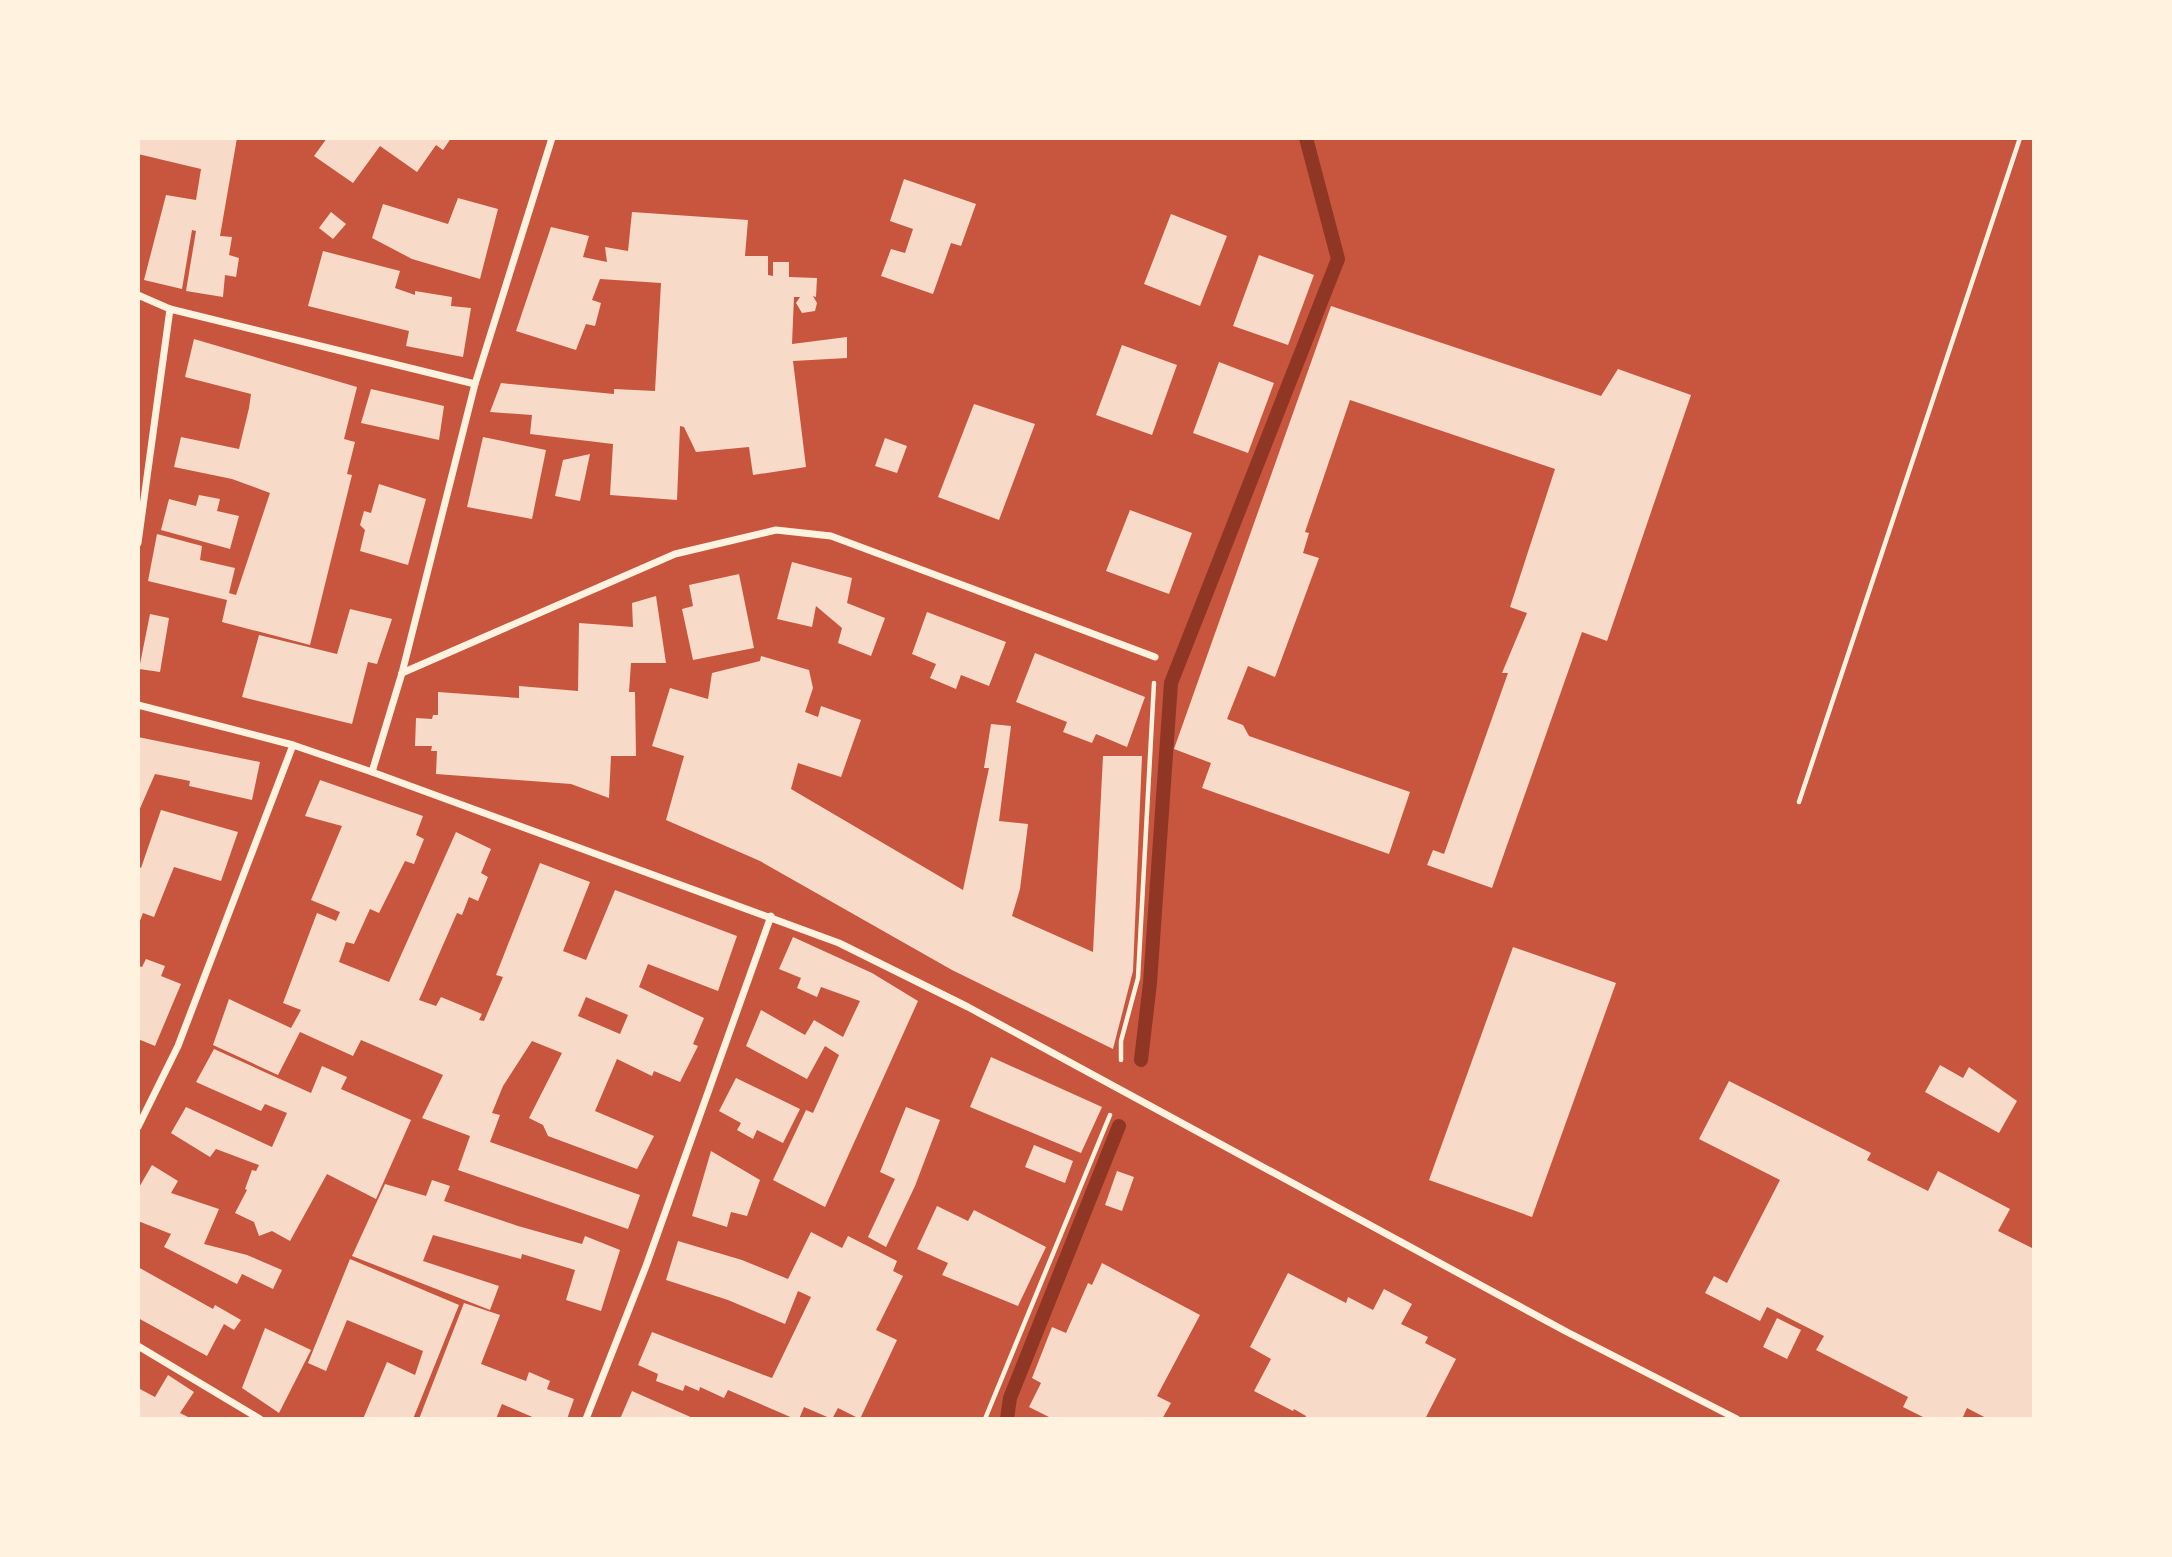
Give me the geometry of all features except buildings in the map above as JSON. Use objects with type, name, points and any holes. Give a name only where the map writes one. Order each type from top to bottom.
[{"type":"street","points":[[372,772],[402,673],[475,384],[552,138]]},
{"type":"street","points":[[138,295],[170,309],[475,384]]},
{"type":"street","points":[[138,543],[170,309]]},
{"type":"street","points":[[402,673],[675,554],[776,530],[831,536],[1155,657]]},
{"type":"street","points":[[138,705],[293,745],[771,916],[839,943],[1121,1088],[1555,1325],[1737,1419]]},
{"type":"street","points":[[138,1127],[177,1046],[293,745]]},
{"type":"street","points":[[586,1419],[646,1266],[771,916]]},
{"type":"street","points":[[138,1346],[260,1419]]},
{"type":"path","points":[[1799,802],[2020,138]]},
{"type":"path","points":[[985,1419],[1121,1088],[1121,1041],[1139,966],[1153,751],[1155,657]]},
{"type":"waterway","points":[[1141,1060],[1150,983],[1171,683],[1338,259],[1306,138]]},
{"type":"waterway","points":[[1007,1419],[1010,1398],[1119,1126]]}]
